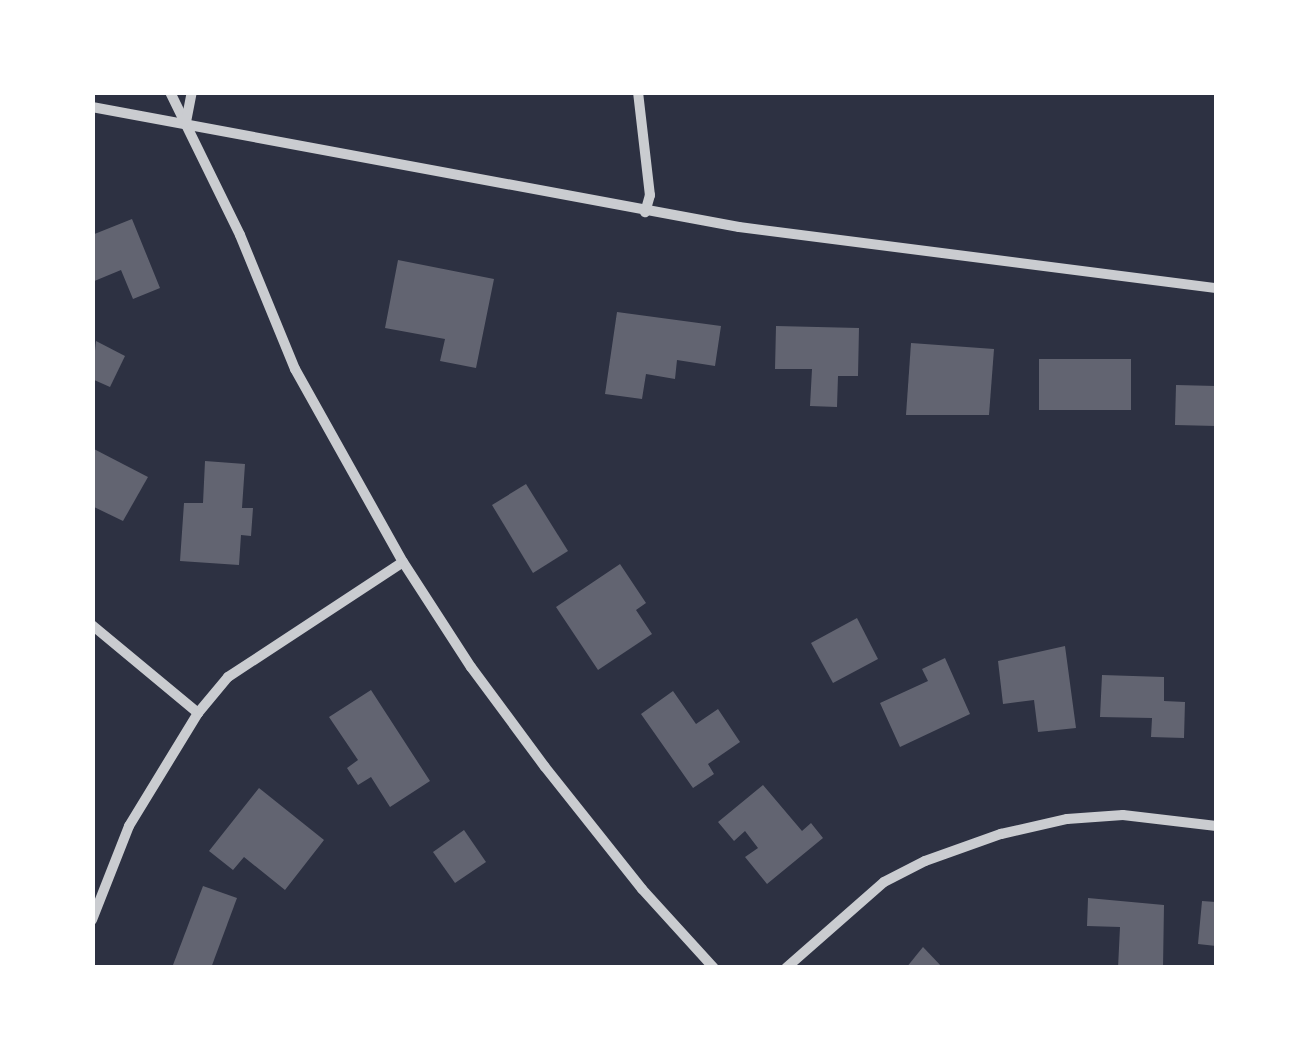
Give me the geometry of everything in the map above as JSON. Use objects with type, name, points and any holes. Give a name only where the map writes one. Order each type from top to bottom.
[{"type":"street","points":[[170,92],[240,235],[296,369],[403,562],[471,667],[545,767],[642,890],[714,968]]},
{"type":"street","points":[[186,123],[192,92]]},
{"type":"street","points":[[638,92],[650,195],[645,212]]},
{"type":"street","points":[[92,107],[645,212],[1216,288]]},
{"type":"street","points":[[92,920],[129,826],[198,713],[228,677],[403,562]]},
{"type":"street","points":[[92,625],[198,713]]},
{"type":"street","points":[[786,968],[884,882],[925,861],[1003,833],[1067,819],[1122,815],[1216,826]]},
{"type":"building","points":[[132,219],[160,288],[133,299],[121,270],[92,282],[92,235]]},
{"type":"building","points":[[398,260],[494,279],[476,368],[440,361],[445,339],[385,328]]},
{"type":"building","points":[[617,312],[721,326],[715,366],[677,360],[675,379],[646,374],[642,399],[605,394]]},
{"type":"building","points":[[776,326],[859,328],[858,376],[838,376],[837,407],[810,406],[812,369],[775,369]]},
{"type":"building","points":[[96,341],[125,356],[110,387],[92,379]]},
{"type":"building","points":[[911,343],[994,349],[989,415],[906,415]]},
{"type":"building","points":[[1039,359],[1131,359],[1131,410],[1039,410]]},
{"type":"building","points":[[1176,385],[1216,386],[1216,426],[1175,425]]},
{"type":"building","points":[[92,448],[148,477],[123,521],[92,506]]},
{"type":"building","points":[[205,461],[245,464],[242,508],[253,508],[251,536],[241,535],[239,565],[180,561],[184,503],[203,503]]},
{"type":"building","points":[[526,484],[568,551],[533,573],[492,505]]},
{"type":"building","points":[[620,564],[646,603],[636,610],[652,634],[598,670],[556,607]]},
{"type":"building","points":[[857,618],[878,659],[833,683],[811,643]]},
{"type":"building","points":[[1065,646],[1076,728],[1038,732],[1034,700],[1003,704],[998,661]]},
{"type":"building","points":[[945,658],[970,714],[900,747],[880,703],[928,681],[922,669]]},
{"type":"building","points":[[1102,675],[1164,677],[1164,701],[1185,702],[1184,738],[1151,737],[1152,718],[1100,717]]},
{"type":"building","points":[[371,690],[430,781],[390,807],[371,777],[358,785],[347,768],[358,760],[329,717]]},
{"type":"building","points":[[673,691],[696,724],[718,709],[740,742],[708,764],[714,774],[693,788],[641,714]]},
{"type":"building","points":[[763,785],[802,831],[811,823],[823,838],[767,884],[745,857],[758,848],[745,831],[734,841],[718,822]]},
{"type":"building","points":[[259,788],[324,840],[285,890],[244,857],[233,870],[209,851]]},
{"type":"building","points":[[464,830],[486,862],[455,883],[433,852]]},
{"type":"building","points":[[203,886],[237,898],[211,968],[180,968],[173,965]]},
{"type":"building","points":[[1088,898],[1164,905],[1163,968],[1118,968],[1120,927],[1087,926]]},
{"type":"building","points":[[1202,901],[1216,902],[1216,946],[1198,944]]},
{"type":"building","points":[[923,947],[943,968],[906,968]]}]
